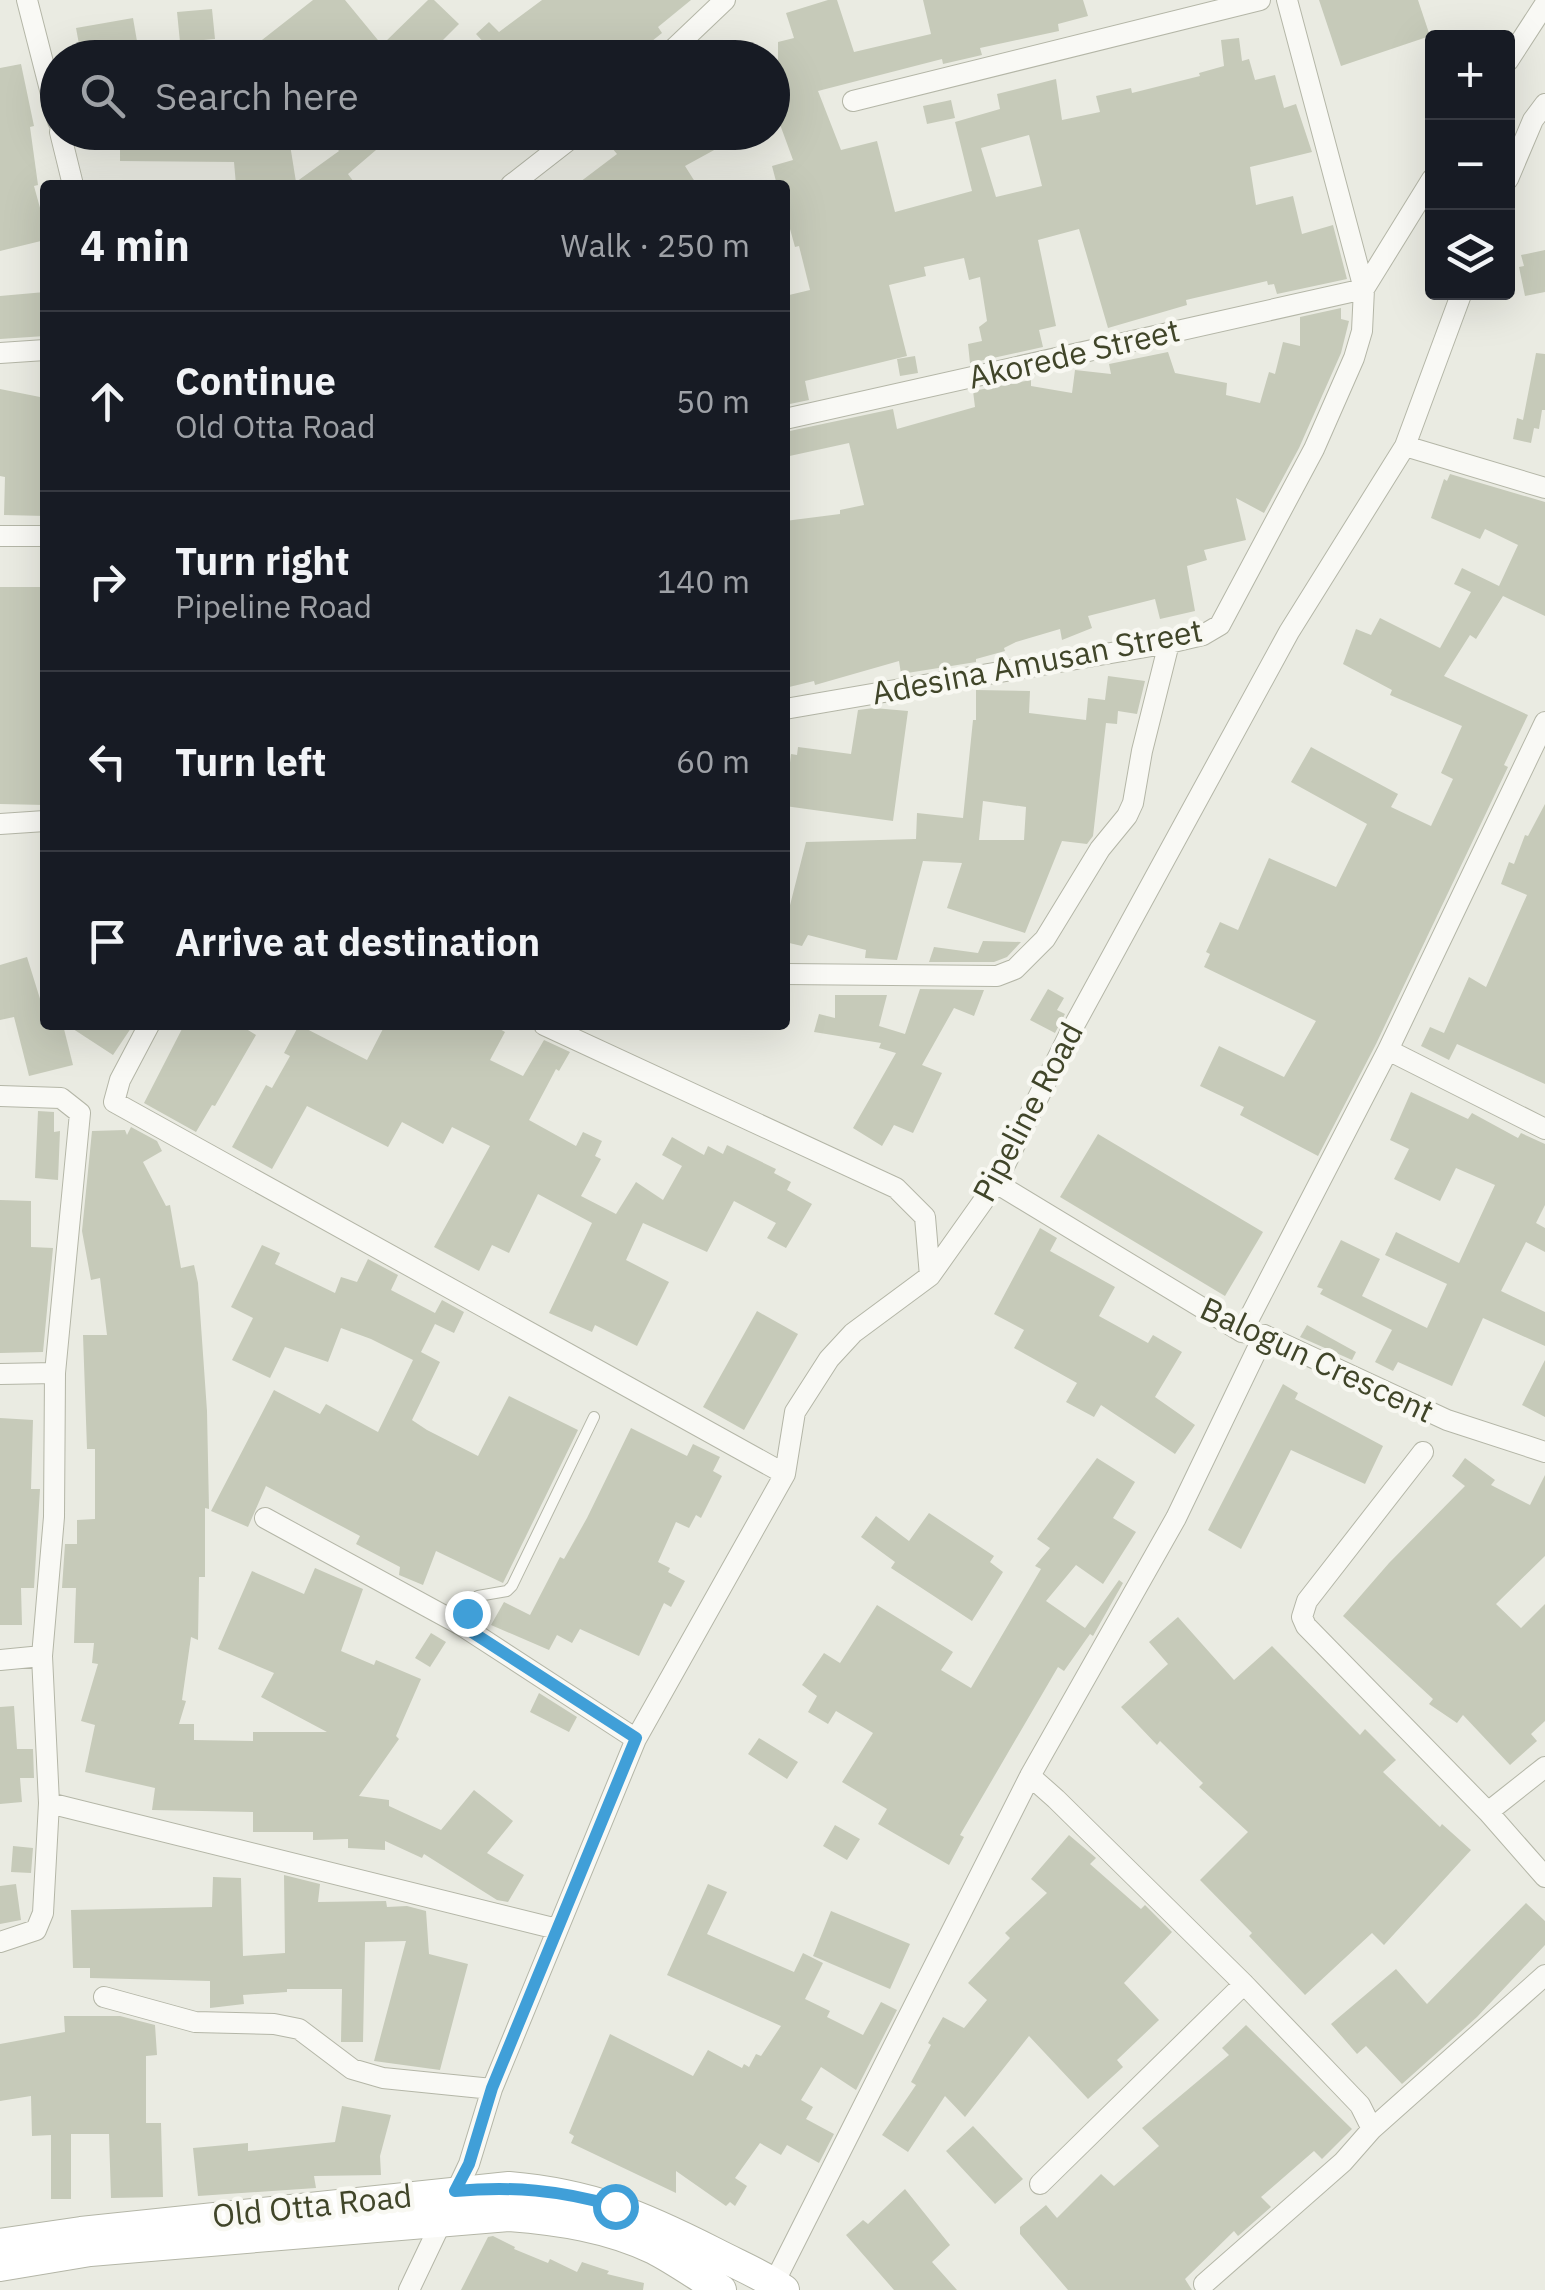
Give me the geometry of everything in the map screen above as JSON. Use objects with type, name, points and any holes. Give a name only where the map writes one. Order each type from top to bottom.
[{"type":"main road","name":"Old Otta Road","points":[[0,2244],[508,2186],[602,2202],[650,2221],[779,2287]]},
{"type":"main road","name":"Old Otta Road","points":[[0,2266],[90,2252],[509,2216],[559,2220],[614,2233],[655,2250],[721,2290]]},
{"type":"street","points":[[27,0],[40,51]]},
{"type":"street","points":[[683,40],[725,0]]},
{"type":"street","points":[[853,101],[1260,0]]},
{"type":"street","points":[[1287,0],[1364,290]]},
{"type":"street","points":[[1515,50],[1545,4]]},
{"type":"street","points":[[1515,162],[1533,120],[1545,104]]},
{"type":"street","points":[[64,150],[72,180]]},
{"type":"street","points":[[518,180],[556,150]]},
{"type":"street","points":[[1364,290],[1425,190]]},
{"type":"street","name":"Akorede Street","points":[[790,418],[1364,290]]},
{"type":"street","name":"Adesina Amusan Street","points":[[790,707],[1168,643],[1202,635],[1220,625],[1314,448],[1354,358],[1362,330],[1364,290]]},
{"type":"street","name":"Pipeline Road","points":[[409,2290],[469,2164],[492,2088],[636,1738],[785,1474],[795,1412],[829,1358],[853,1332],[930,1276],[996,1184],[1070,1033],[1280,649],[1405,446],[1459,300]]},
{"type":"street","points":[[0,352],[40,350]]},
{"type":"street","points":[[1405,446],[1545,488]]},
{"type":"street","points":[[0,536],[40,536]]},
{"type":"street","points":[[790,974],[997,976],[1015,969],[1044,939],[1100,849],[1127,816],[1168,643]]},
{"type":"street","points":[[1242,1332],[1388,1050],[1545,722]]},
{"type":"street","points":[[0,824],[40,821]]},
{"type":"street","points":[[146,1030],[120,1080],[114,1102],[785,1474]]},
{"type":"street","points":[[560,1030],[896,1188],[925,1217],[930,1276]]},
{"type":"street","points":[[1388,1050],[1545,1129]]},
{"type":"street","points":[[0,1096],[60,1098],[80,1113],[55,1374],[54,1517],[42,1656],[49,1804],[44,1914],[36,1930],[0,1942]]},
{"type":"street","name":"Balogun Crescent","points":[[996,1184],[1242,1332],[1264,1335],[1448,1420],[1545,1452]]},
{"type":"street","points":[[779,2287],[1030,1776],[1176,1518],[1264,1335]]},
{"type":"street","points":[[0,1374],[55,1374]]},
{"type":"street","points":[[1424,1452],[1308,1601],[1302,1616],[1306,1626],[1488,1812],[1545,1877]]},
{"type":"street","points":[[266,1518],[461,1625],[636,1738]]},
{"type":"street","points":[[0,1660],[42,1656]]},
{"type":"street","points":[[1488,1812],[1545,1767]]},
{"type":"street","points":[[1030,1776],[1244,1984],[1360,2105],[1372,2129]]},
{"type":"street","points":[[49,1804],[556,1930]]},
{"type":"street","points":[[1204,2284],[1545,1975]]},
{"type":"street","points":[[1040,2184],[1244,1984]]},
{"type":"street","points":[[104,1997],[195,2022],[299,2028],[352,2069],[382,2078],[492,2088]]},
{"type":"lane","points":[[461,1625],[478,1596],[507,1591],[512,1586],[594,1416]]},
{"type":"building","points":[[313,0],[345,0],[378,40],[262,40]]},
{"type":"building","points":[[428,0],[434,0],[459,24],[443,40],[387,40]]},
{"type":"building","points":[[542,0],[691,0],[658,27],[662,33],[653,40],[482,40],[476,34],[489,22],[499,32]]},
{"type":"building","points":[[828,0],[837,0],[854,52],[931,34],[923,0],[1083,0],[1088,16],[1058,24],[1059,31],[980,48],[982,55],[943,64],[942,59],[818,91],[841,150],[877,141],[895,212],[972,191],[955,122],[1000,109],[997,94],[1056,79],[1062,120],[1100,112],[1096,96],[1131,88],[1132,93],[1224,66],[1221,40],[1239,38],[1242,61],[1249,59],[1255,80],[1275,75],[1284,108],[1296,104],[1312,152],[1250,167],[1256,205],[1293,196],[1302,234],[1333,225],[1347,279],[1277,294],[1274,284],[1268,285],[1267,281],[1186,300],[1187,305],[1108,328],[1079,229],[1038,240],[1056,326],[1039,330],[1043,347],[970,363],[968,344],[982,341],[979,327],[987,321],[980,277],[969,280],[964,258],[924,267],[926,276],[889,285],[907,356],[805,381],[809,400],[790,404],[790,295],[810,290],[799,246],[795,247],[790,229],[790,180],[776,180],[772,166],[793,160],[789,150],[790,40],[786,40],[794,38],[786,13]],"holes":[[[1029,135],[1042,186],[996,197],[981,148]]]},
{"type":"building","points":[[1319,0],[1418,0],[1428,30],[1425,38],[1341,66]]},
{"type":"building","points":[[212,9],[215,39],[180,40],[177,12]]},
{"type":"building","points":[[133,18],[137,40],[78,40],[76,28]]},
{"type":"building","points":[[21,64],[34,126],[30,127],[40,241],[0,251],[0,68]]},
{"type":"building","points":[[951,100],[955,118],[927,124],[923,106]]},
{"type":"building","points":[[120,150],[291,150],[296,180],[236,180],[234,162],[120,161]]},
{"type":"building","points":[[338,150],[376,150],[348,174],[352,180],[299,180]]},
{"type":"building","points":[[614,150],[714,150],[685,166],[694,180],[583,180],[617,154]]},
{"type":"building","points":[[1545,250],[1545,292],[1525,296],[1519,267],[1524,266],[1521,255]]},
{"type":"building","points":[[40,292],[40,336],[0,339],[0,296]]},
{"type":"building","points":[[1341,308],[1341,319],[1349,321],[1341,353],[1299,448],[1264,513],[1236,498],[1246,540],[1204,550],[1207,560],[1187,566],[1195,611],[1160,619],[1155,599],[1088,616],[1092,628],[1062,640],[1060,629],[1016,642],[1005,651],[976,662],[901,674],[899,661],[815,685],[814,681],[790,687],[790,520],[840,514],[840,510],[864,505],[849,443],[790,456],[790,431],[893,409],[897,429],[975,407],[973,391],[1031,380],[1031,386],[1072,393],[1075,370],[1111,374],[1109,364],[1168,352],[1175,373],[1227,383],[1226,395],[1260,403],[1269,372],[1275,374],[1283,342],[1300,346],[1300,317]]},
{"type":"building","points":[[1536,353],[1545,354],[1545,410],[1539,429],[1534,428],[1531,443],[1513,439],[1517,418],[1523,420]]},
{"type":"building","points":[[915,356],[918,373],[900,376],[897,359]]},
{"type":"building","points":[[0,389],[40,397],[40,516],[4,515],[5,477],[0,476]]},
{"type":"building","points":[[1450,474],[1545,502],[1545,616],[1503,596],[1476,639],[1470,635],[1444,676],[1528,715],[1504,765],[1508,767],[1318,1156],[1240,1115],[1244,1107],[1200,1086],[1219,1046],[1284,1077],[1316,1021],[1204,967],[1210,954],[1206,952],[1220,922],[1238,930],[1269,858],[1336,887],[1367,824],[1291,782],[1311,747],[1398,794],[1391,807],[1431,826],[1453,779],[1441,773],[1462,726],[1390,695],[1392,690],[1343,664],[1356,629],[1371,635],[1380,618],[1440,648],[1471,592],[1454,584],[1462,568],[1499,586],[1518,545],[1485,529],[1480,539],[1431,518],[1444,479],[1447,481]]},
{"type":"building","points":[[0,587],[40,587],[40,805],[0,804]]},
{"type":"building","points":[[1108,676],[1145,681],[1137,714],[1118,711],[1117,724],[1106,723],[1093,836],[1087,844],[1062,841],[1025,933],[947,908],[962,863],[923,861],[897,960],[865,958],[866,950],[808,935],[802,946],[790,943],[790,905],[806,842],[916,839],[917,813],[963,818],[976,720],[976,690],[1030,691],[1029,713],[1086,720],[1088,698],[1105,700]],"holes":[[[983,801],[1026,807],[1024,840],[979,840]]]},
{"type":"building","points":[[858,710],[908,711],[893,821],[790,807],[791,754],[797,755],[798,747],[851,754]]},
{"type":"building","points":[[1545,804],[1545,1084],[1457,1044],[1449,1060],[1421,1046],[1430,1027],[1444,1033],[1469,977],[1486,987],[1527,895],[1501,884],[1509,862],[1514,864],[1525,835],[1528,836]]},
{"type":"building","points":[[983,941],[1021,942],[1007,957],[994,962],[929,962],[934,947],[978,953]]},
{"type":"building","points":[[27,957],[40,999],[40,1030],[64,1030],[73,1065],[29,1076],[14,1017],[0,1020],[0,965]]},
{"type":"building","points":[[920,989],[984,990],[974,1016],[954,1008],[922,1065],[942,1073],[913,1133],[894,1125],[882,1146],[853,1128],[896,1053],[879,1048],[881,1043],[814,1032],[819,1014],[835,1018],[835,995],[887,995],[879,1026],[905,1034]]},
{"type":"building","points":[[1048,989],[1064,998],[1057,1010],[1065,1014],[1055,1033],[1030,1020]]},
{"type":"building","points":[[75,1030],[130,1030],[113,1055]]},
{"type":"building","points":[[181,1030],[248,1030],[256,1035],[196,1132],[144,1103]]},
{"type":"building","points":[[296,1030],[309,1030],[367,1060],[382,1030],[502,1030],[505,1032],[490,1060],[523,1076],[544,1040],[570,1052],[559,1071],[556,1069],[529,1120],[576,1146],[583,1132],[602,1141],[595,1156],[601,1159],[581,1196],[616,1214],[636,1182],[663,1200],[682,1166],[662,1155],[672,1137],[704,1155],[708,1146],[723,1154],[727,1145],[776,1169],[774,1173],[791,1182],[787,1190],[812,1204],[786,1248],[767,1238],[776,1223],[734,1201],[707,1252],[643,1223],[626,1260],[669,1282],[637,1346],[595,1325],[592,1332],[549,1313],[592,1223],[538,1194],[509,1253],[492,1245],[479,1271],[434,1247],[490,1146],[452,1127],[443,1144],[402,1122],[388,1147],[307,1106],[272,1169],[232,1147],[266,1085],[272,1088],[290,1056],[284,1053]]},
{"type":"building","points":[[1411,1092],[1468,1119],[1472,1113],[1518,1138],[1521,1133],[1545,1144],[1545,1205],[1536,1223],[1545,1228],[1545,1252],[1526,1242],[1501,1291],[1545,1312],[1545,1346],[1483,1318],[1452,1386],[1398,1362],[1393,1371],[1375,1362],[1392,1330],[1320,1294],[1323,1289],[1317,1287],[1341,1240],[1380,1259],[1362,1296],[1427,1328],[1447,1284],[1385,1255],[1396,1232],[1459,1263],[1495,1185],[1456,1168],[1440,1201],[1394,1179],[1409,1149],[1390,1140]]},
{"type":"building","points":[[38,1111],[54,1112],[54,1132],[60,1131],[58,1180],[35,1178]]},
{"type":"building","points":[[131,1127],[157,1141],[162,1151],[143,1162],[166,1206],[170,1205],[181,1268],[194,1265],[198,1283],[209,1509],[205,1508],[205,1577],[199,1577],[198,1640],[191,1637],[182,1700],[186,1701],[179,1724],[194,1724],[194,1740],[253,1741],[253,1732],[327,1732],[261,1697],[274,1673],[218,1649],[252,1571],[304,1594],[315,1568],[363,1589],[341,1651],[374,1665],[376,1660],[421,1679],[396,1736],[399,1739],[359,1796],[389,1800],[389,1806],[441,1830],[474,1790],[513,1821],[487,1853],[524,1875],[508,1902],[497,1900],[424,1854],[422,1858],[385,1841],[385,1850],[348,1848],[348,1839],[313,1840],[313,1832],[253,1832],[253,1812],[152,1810],[155,1788],[85,1772],[95,1725],[81,1721],[98,1664],[92,1663],[94,1643],[74,1643],[76,1588],[62,1588],[65,1544],[77,1544],[77,1520],[95,1519],[95,1449],[87,1449],[83,1335],[107,1335],[100,1278],[91,1280],[82,1231],[92,1131],[125,1130],[127,1135]]},
{"type":"building","points":[[1098,1134],[1263,1232],[1225,1296],[1060,1197]]},
{"type":"building","points":[[0,1200],[31,1201],[31,1247],[53,1248],[43,1352],[0,1353]]},
{"type":"building","points":[[1040,1228],[1057,1238],[1050,1251],[1115,1287],[1099,1316],[1148,1343],[1153,1335],[1182,1352],[1155,1397],[1195,1425],[1175,1454],[1101,1405],[1094,1417],[1066,1402],[1077,1383],[1014,1348],[1024,1330],[994,1314]]},
{"type":"building","points":[[262,1245],[280,1253],[275,1264],[335,1293],[341,1277],[357,1282],[368,1259],[398,1275],[391,1290],[435,1313],[442,1300],[464,1312],[454,1333],[435,1324],[421,1352],[440,1362],[412,1420],[427,1430],[478,1456],[509,1396],[578,1430],[503,1583],[436,1551],[423,1585],[399,1575],[400,1567],[356,1544],[360,1536],[266,1486],[248,1527],[211,1511],[274,1390],[320,1414],[326,1404],[378,1432],[413,1360],[341,1328],[328,1362],[285,1347],[270,1378],[232,1360],[253,1318],[231,1307]]},
{"type":"building","points":[[757,1311],[798,1334],[744,1430],[703,1407]]},
{"type":"building","points":[[1307,1325],[1356,1352],[1352,1360],[1300,1337]]},
{"type":"building","points":[[1545,1360],[1545,1417],[1522,1405]]},
{"type":"building","points":[[1283,1384],[1298,1393],[1295,1399],[1383,1446],[1365,1484],[1291,1450],[1241,1549],[1208,1530]]},
{"type":"building","points":[[0,1418],[33,1420],[31,1489],[40,1489],[34,1588],[21,1588],[22,1625],[0,1625]]},
{"type":"building","points":[[631,1428],[687,1456],[693,1444],[720,1457],[713,1471],[722,1476],[701,1518],[696,1515],[689,1528],[676,1522],[658,1562],[685,1581],[671,1607],[664,1603],[639,1656],[580,1629],[572,1643],[557,1635],[549,1650],[491,1625],[504,1602],[530,1615],[560,1557],[564,1559],[587,1518]]},
{"type":"building","points":[[1097,1458],[1135,1482],[1113,1518],[1136,1532],[1103,1584],[1076,1565],[1046,1601],[1085,1628],[1119,1580],[1123,1583],[1093,1636],[1090,1634],[1064,1671],[1058,1667],[960,1835],[964,1837],[949,1865],[878,1824],[887,1809],[842,1782],[873,1733],[836,1711],[828,1724],[808,1712],[817,1696],[802,1685],[824,1653],[840,1663],[877,1605],[953,1652],[941,1670],[971,1688],[1041,1569],[1035,1566],[1050,1548],[1037,1539]]},
{"type":"building","points":[[1465,1458],[1495,1480],[1491,1485],[1530,1505],[1545,1475],[1545,1556],[1496,1604],[1521,1628],[1545,1604],[1545,1721],[1531,1734],[1537,1741],[1510,1765],[1463,1715],[1457,1723],[1429,1704],[1433,1699],[1343,1616],[1465,1486],[1452,1476]]},
{"type":"building","points":[[929,1513],[994,1556],[990,1562],[1003,1572],[972,1621],[891,1568],[895,1562],[861,1537],[876,1516],[909,1541]]},
{"type":"building","points":[[1178,1617],[1234,1680],[1272,1646],[1360,1735],[1365,1729],[1396,1760],[1383,1772],[1440,1827],[1442,1824],[1471,1850],[1384,1945],[1372,1933],[1305,1995],[1200,1880],[1248,1832],[1199,1787],[1203,1783],[1160,1741],[1157,1745],[1121,1707],[1168,1664],[1149,1642]]},
{"type":"building","points":[[431,1633],[446,1642],[430,1667],[415,1658]]},
{"type":"building","points":[[539,1693],[577,1717],[569,1732],[530,1712]]},
{"type":"building","points":[[14,1706],[17,1749],[33,1749],[34,1778],[20,1778],[22,1802],[0,1804],[0,1707]]},
{"type":"building","points":[[759,1738],[798,1762],[787,1779],[748,1754]]},
{"type":"building","points":[[835,1825],[860,1839],[847,1860],[823,1846]]},
{"type":"building","points":[[1069,1835],[1096,1858],[1090,1864],[1141,1909],[1145,1905],[1172,1932],[1124,1983],[1159,2020],[1117,2060],[1123,2067],[1088,2099],[1029,2036],[965,2117],[945,2096],[908,2152],[882,2135],[916,2085],[911,2082],[931,2045],[928,2043],[943,2017],[964,2028],[987,2000],[968,1983],[1010,1938],[1005,1933],[1047,1893],[1031,1879]]},
{"type":"building","points":[[13,1846],[33,1848],[31,1873],[11,1872]]},
{"type":"building","points":[[284,1875],[320,1884],[318,1902],[386,1901],[387,1907],[407,1906],[426,1911],[429,1954],[468,1964],[440,2070],[374,2061],[406,1941],[365,1942],[363,2042],[341,2042],[342,1989],[287,1989],[243,1995],[244,2004],[210,2008],[210,1981],[90,1978],[90,1968],[73,1968],[71,1910],[212,1907],[213,1877],[241,1878],[243,1956],[285,1953]]},
{"type":"building","points":[[16,1884],[21,1920],[0,1924],[0,1886]]},
{"type":"building","points":[[708,1884],[727,1892],[707,1934],[794,1972],[803,1953],[823,1963],[805,1999],[830,2011],[827,2017],[863,2035],[881,2002],[897,2010],[856,2090],[821,2067],[801,2100],[813,2107],[806,2119],[834,2134],[819,2163],[787,2145],[781,2155],[760,2143],[735,2178],[747,2186],[735,2206],[730,2202],[726,2206],[676,2171],[676,2193],[571,2143],[574,2136],[569,2133],[610,2034],[693,2076],[708,2050],[742,2068],[744,2064],[749,2067],[781,2026],[667,1975]]},
{"type":"building","points":[[1526,1903],[1545,1921],[1545,1945],[1477,2017],[1402,2084],[1366,2046],[1357,2054],[1331,2024],[1396,1969],[1427,2004]]},
{"type":"building","points":[[831,1911],[910,1944],[890,1989],[813,1956]]},
{"type":"building","points":[[64,2016],[120,2016],[155,2025],[157,2055],[146,2056],[146,2123],[161,2123],[163,2197],[111,2198],[109,2134],[71,2134],[71,2199],[51,2199],[51,2135],[32,2136],[31,2096],[0,2101],[0,2044],[65,2032]]},
{"type":"building","points":[[1246,2025],[1352,2129],[1322,2159],[1314,2151],[1261,2197],[1271,2207],[1238,2236],[1234,2231],[1185,2279],[1192,2290],[1068,2290],[1020,2234],[1020,2227],[1046,2205],[1057,2218],[1101,2174],[1114,2186],[1159,2146],[1142,2128],[1229,2055],[1222,2048]]},
{"type":"building","points":[[342,2106],[391,2115],[380,2156],[381,2175],[314,2176],[316,2188],[198,2196],[193,2148],[248,2143],[248,2151],[335,2142]]},
{"type":"building","points":[[973,2126],[1023,2179],[995,2204],[946,2151]]},
{"type":"building","points":[[905,2189],[950,2245],[932,2262],[957,2290],[894,2290],[846,2235],[863,2220],[868,2224]]},
{"type":"building","points":[[488,2237],[548,2263],[550,2259],[577,2272],[582,2262],[609,2271],[607,2274],[644,2283],[643,2290],[461,2290]]},
{"type":"route","points":[[467,1613],[461,1625],[636,1738],[492,2088],[469,2164],[455,2191],[508,2186],[549,2190],[615,2206]]}]
